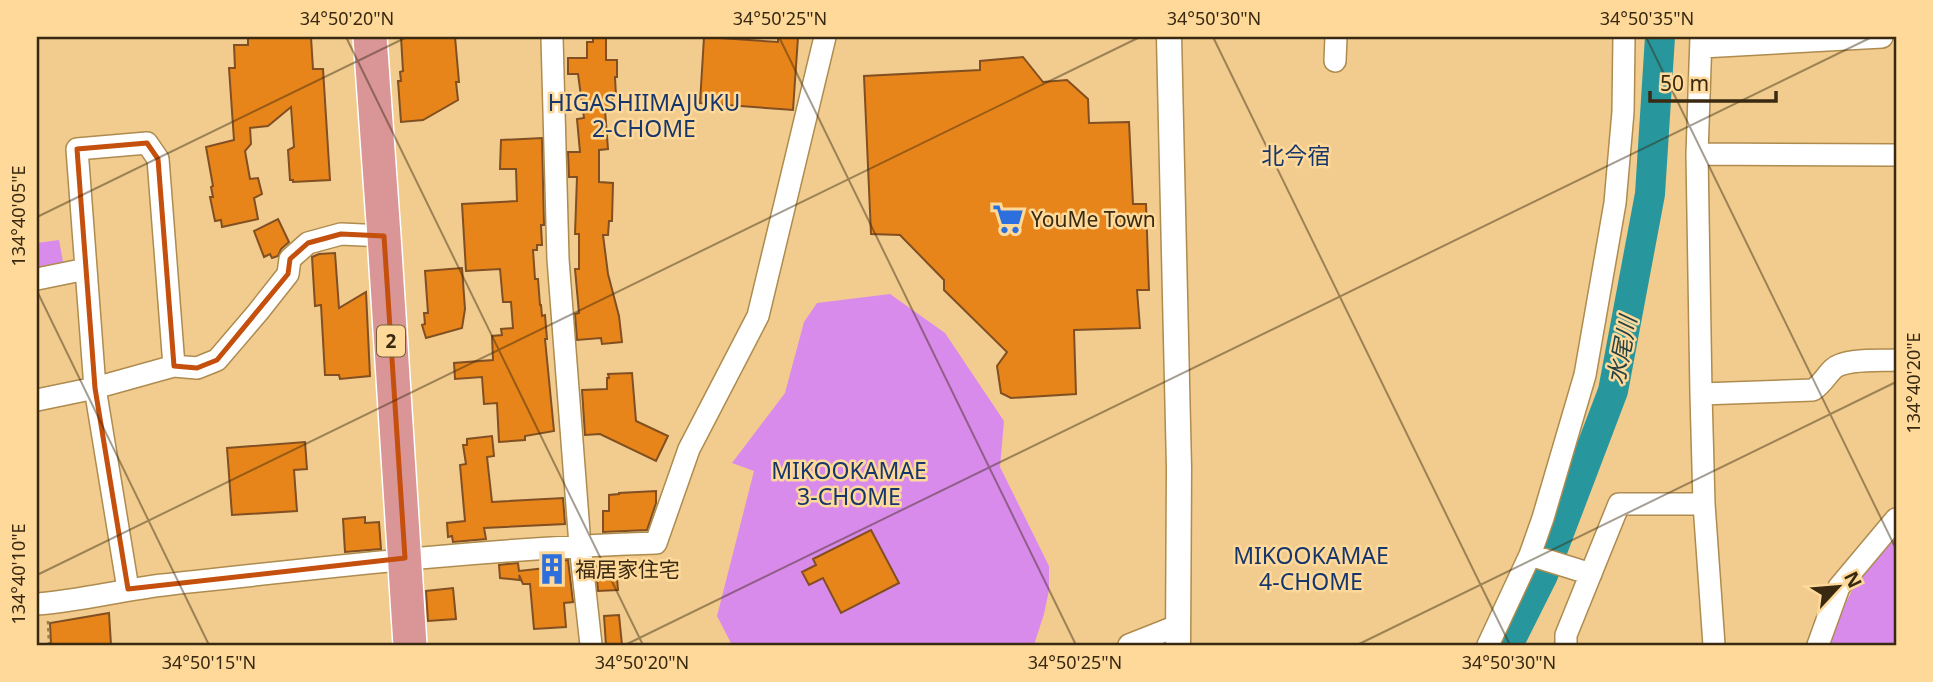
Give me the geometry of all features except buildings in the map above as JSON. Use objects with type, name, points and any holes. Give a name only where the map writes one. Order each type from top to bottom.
[{"type":"highway","name":"2","points":[[370,37],[410,645]]},
{"type":"street","points":[[552,37],[558,259],[580,545],[591,645]]},
{"type":"street","points":[[42,604],[61,603],[128,589],[405,558],[580,545],[656,543],[689,449],[758,316],[825,37]]},
{"type":"street","points":[[1129,645],[1177,636],[1179,468],[1169,37]]},
{"type":"street","points":[[1335,61],[1336,37]]},
{"type":"street","points":[[1488,645],[1530,555],[1585,375],[1615,203],[1623,112],[1624,37]]},
{"type":"street","points":[[1714,645],[1704,504],[1701,394],[1697,154],[1701,42],[1882,37]]},
{"type":"street","points":[[128,589],[95,388],[77,149],[147,143],[158,159],[174,366]]},
{"type":"street","points":[[1697,154],[1896,155]]},
{"type":"street","points":[[37,400],[95,388],[174,366],[197,368],[217,360],[288,274],[289,259],[308,243],[341,234],[384,236]]},
{"type":"street","points":[[37,279],[86,269]]},
{"type":"street","points":[[1701,394],[1812,390],[1845,362],[1896,360]]},
{"type":"street","points":[[1566,645],[1566,635],[1619,504],[1704,504]]},
{"type":"street","points":[[1818,645],[1839,587],[1896,519]]},
{"type":"street","points":[[1530,555],[1591,574]]},
{"type":"path","points":[[42,604],[49,645]]},
{"type":"highlighted area","points":[[147,143],[158,159],[174,366],[197,368],[217,360],[288,274],[290,259],[308,243],[341,234],[384,236],[405,558],[128,589],[95,388],[77,149]]},
{"type":"shaded area","points":[[59,240],[64,267],[37,272],[37,243]]},
{"type":"shaded area","points":[[890,294],[945,333],[1004,421],[1000,467],[1049,566],[1049,590],[1034,645],[732,645],[717,616],[754,471],[732,463],[785,393],[804,322],[817,303]]},
{"type":"shaded area","points":[[1896,532],[1896,645],[1824,645],[1856,583]]},
{"type":"waterway","name":"水尾川","points":[[1508,645],[1543,575],[1613,391],[1650,194],[1660,37]]},
{"type":"place","name":"YouMe Town","points":[[1008,219]]},
{"type":"place","name":"福居家住宅","points":[[552,569]]},
{"type":"district","name":"HIGASHIIMAJUKU 2-CHOME","points":[[644,115]]},
{"type":"district","name":"北今宿","points":[[1296,155]]},
{"type":"district","name":"MIKOOKAMAE 3-CHOME","points":[[849,483]]},
{"type":"district","name":"MIKOOKAMAE 4-CHOME","points":[[1311,568]]}]
